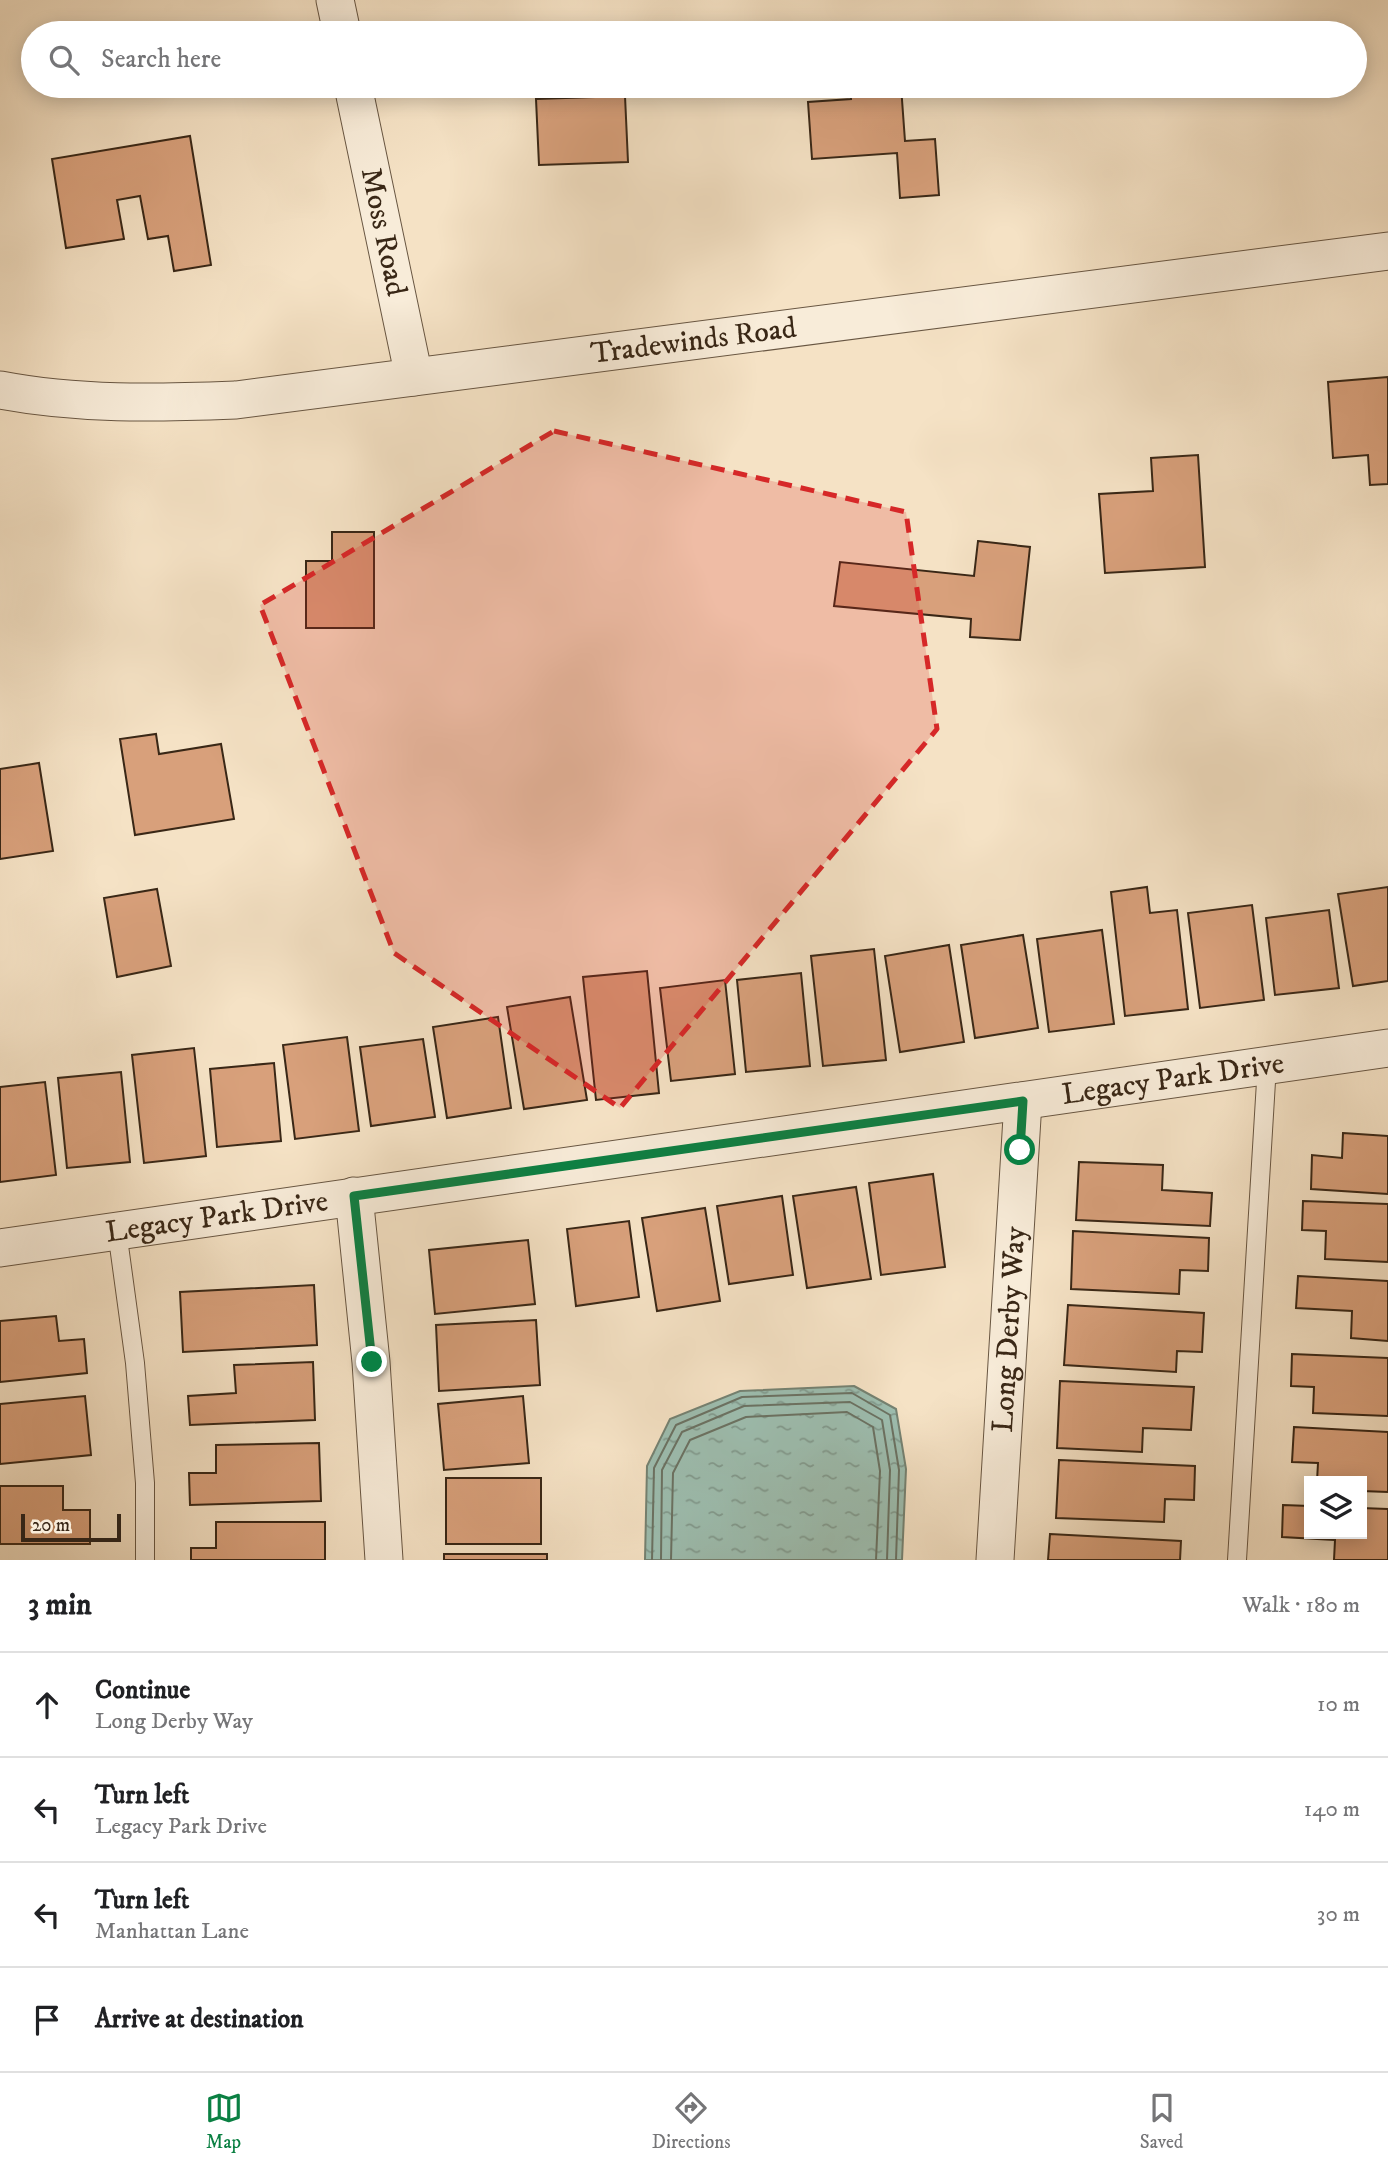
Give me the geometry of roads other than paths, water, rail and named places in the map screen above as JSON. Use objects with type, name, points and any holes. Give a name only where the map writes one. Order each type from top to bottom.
[{"type":"street","points":[[335,0],[339,21]]},
{"type":"street","name":"Moss Road","points":[[356,98],[414,377]]},
{"type":"street","name":"Tradewinds Road","points":[[0,390],[74,401],[160,403],[236,400],[1388,251]]},
{"type":"street","name":"Legacy Park Drive","points":[[0,1248],[1388,1048]]},
{"type":"street","name":"Long Derby Way","points":[[995,1560],[1023,1101]]},
{"type":"street","points":[[354,1196],[372,1362],[384,1560]]},
{"type":"lane","points":[[1237,1560],[1266,1065]]},
{"type":"lane","points":[[117,1231],[135,1363],[144,1470],[145,1560]]},
{"type":"water","points":[[854,1386],[896,1409],[906,1469],[902,1560],[645,1560],[647,1466],[670,1419],[740,1391]]}]
